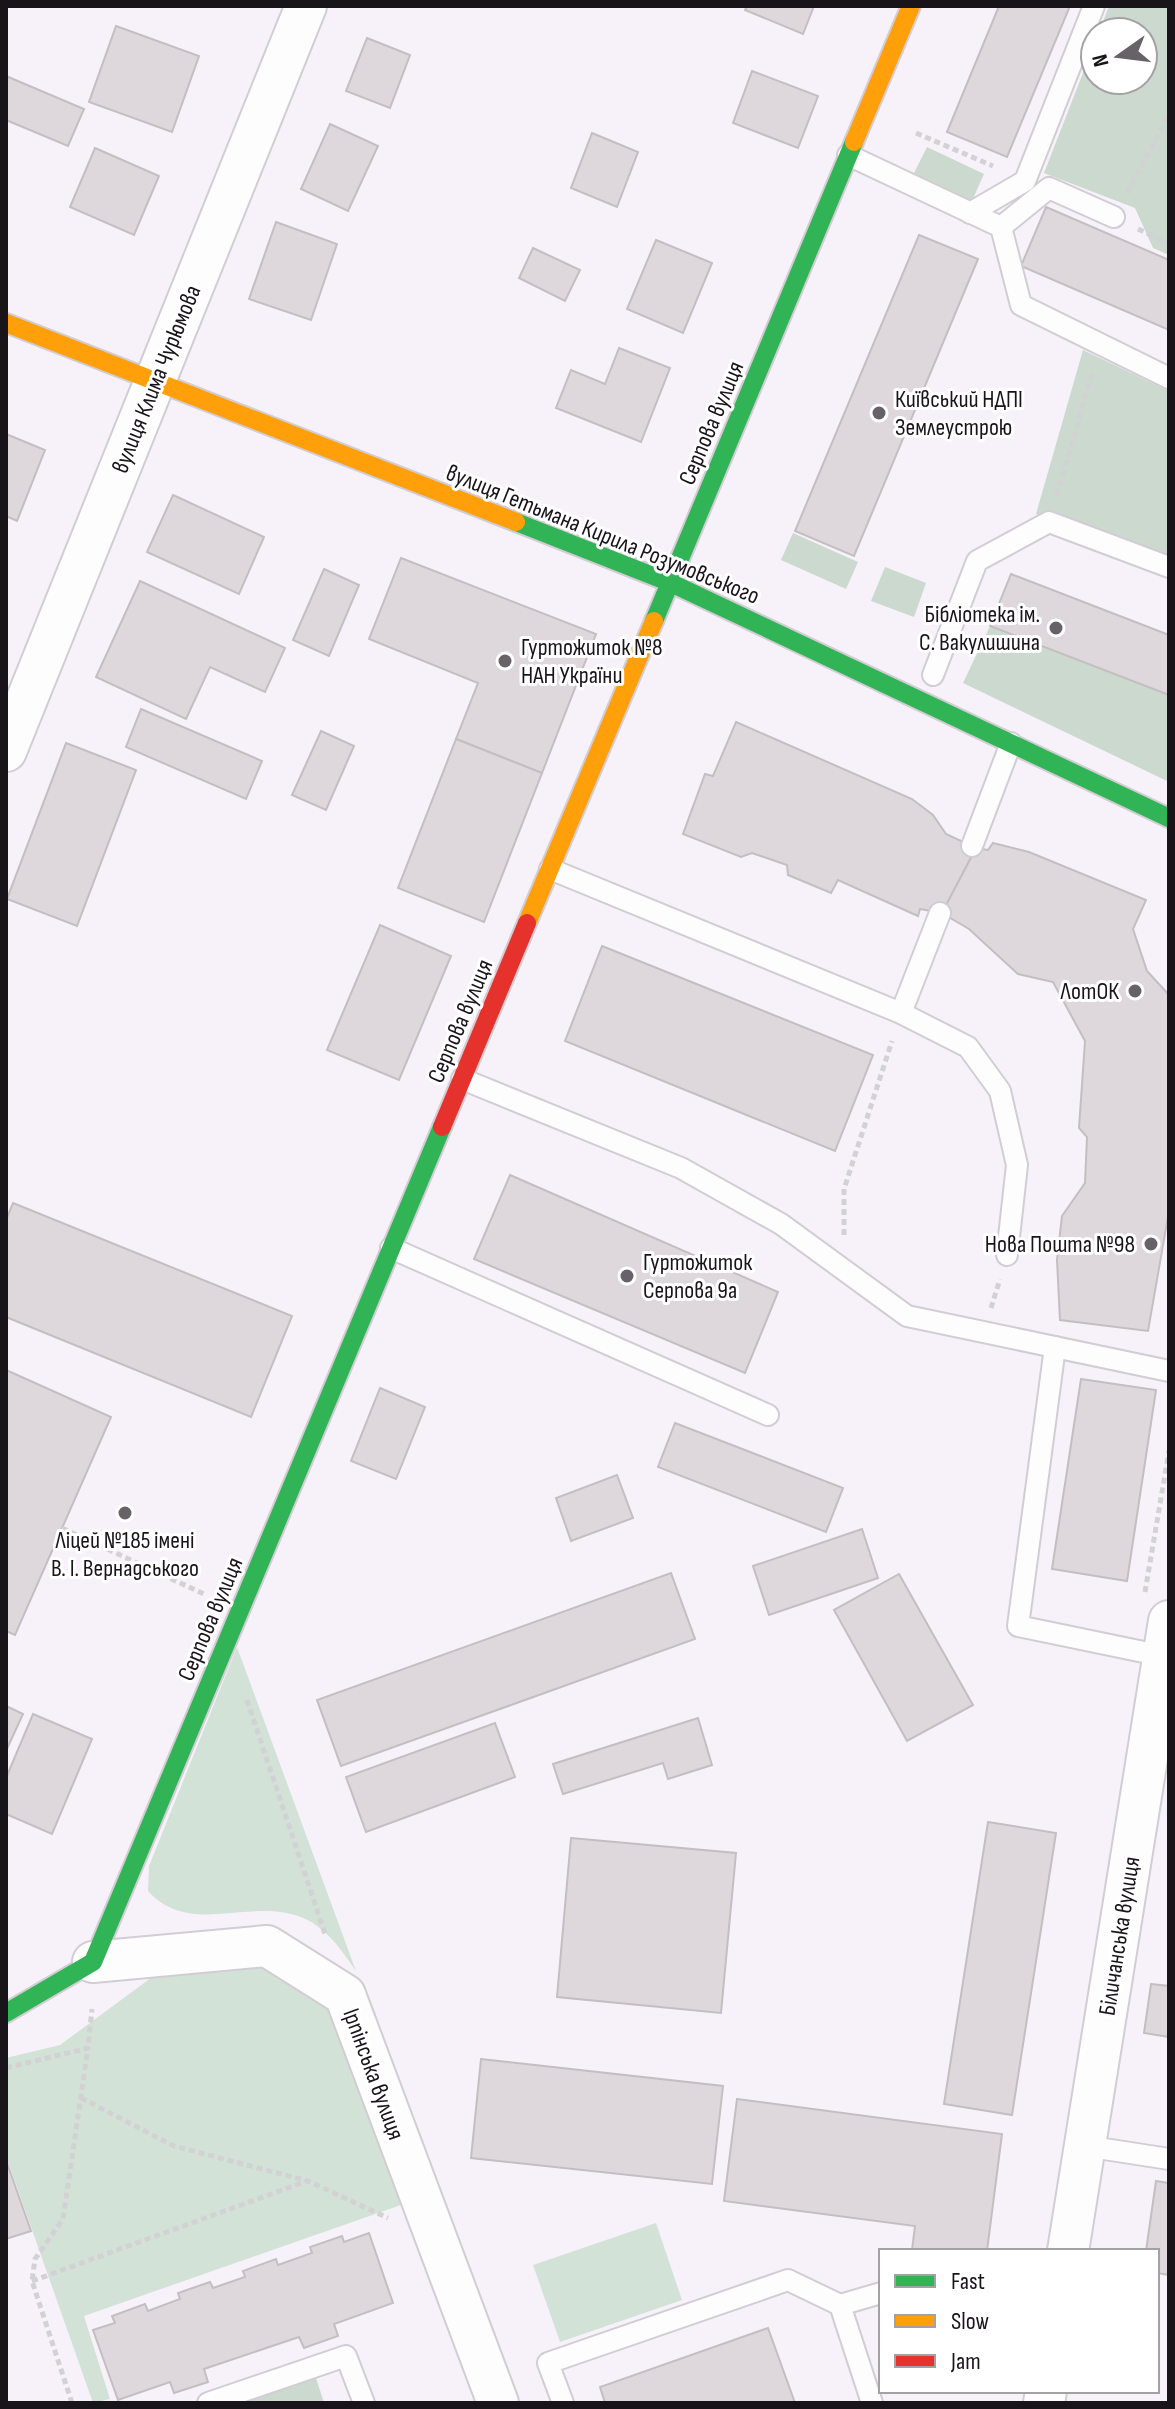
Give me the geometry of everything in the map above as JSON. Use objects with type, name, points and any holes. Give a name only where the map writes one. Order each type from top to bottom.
[{"type":"street","name":"вулиця Клима Чурюмова","points":[[6,751],[306,6]]},
{"type":"street","name":"Серпова вулиця","points":[[93,1962],[911,6]]},
{"type":"street","name":"вулиця Гетьмана Кирила Розумовського","points":[[6,323],[671,583],[1169,818]]},
{"type":"street","name":"Біличанська вулиця","points":[[1068,2249],[1163,1701],[1156,1643]]},
{"type":"street","name":"Ірпінська вулиця","points":[[93,1962],[267,1946],[345,1995],[498,2403]]},
{"type":"street","points":[[6,2013],[93,1962]]},
{"type":"lane","points":[[970,213],[1025,181],[1094,6]]},
{"type":"lane","points":[[848,155],[1001,227]]},
{"type":"lane","points":[[1001,227],[1049,188],[1114,217]]},
{"type":"lane","points":[[1001,227],[1021,305],[1169,378]]},
{"type":"lane","points":[[933,675],[977,561],[1049,522],[1169,567]]},
{"type":"lane","points":[[972,846],[1011,743]]},
{"type":"lane","points":[[550,869],[901,1013],[968,1047],[1000,1091],[1017,1165],[1007,1255]]},
{"type":"lane","points":[[901,1013],[940,913]]},
{"type":"lane","points":[[462,1079],[681,1168],[781,1224],[907,1316],[1169,1371]]},
{"type":"lane","points":[[391,1248],[768,1415]]},
{"type":"lane","points":[[1055,1347],[1018,1626],[1156,1643]]},
{"type":"lane","points":[[1085,2146],[1169,2159]]},
{"type":"lane","points":[[563,2403],[548,2363],[788,2280],[840,2305],[879,2294]]},
{"type":"lane","points":[[840,2305],[872,2403]]},
{"type":"lane","points":[[208,2403],[346,2356],[364,2403]]},
{"type":"path","points":[[1114,217],[1169,115]]},
{"type":"path","points":[[916,133],[1025,181]]},
{"type":"path","points":[[1049,522],[1100,344]]},
{"type":"path","points":[[845,1270],[844,1189],[901,1013]]},
{"type":"path","points":[[984,1332],[1007,1255]]},
{"type":"path","points":[[1156,1643],[1169,1451]]},
{"type":"path","points":[[62,1528],[240,1610]]},
{"type":"path","points":[[227,1640],[345,1995]]},
{"type":"path","points":[[72,2403],[32,2281],[35,2259],[63,2219],[88,2048]]},
{"type":"path","points":[[81,2098],[174,2146],[308,2181],[436,2241]]},
{"type":"path","points":[[32,2281],[308,2181]]},
{"type":"shaded area","points":[[1109,6],[1169,6],[1169,255],[1153,248],[1135,208],[1044,173],[1079,83],[1079,96],[1159,96],[1159,16],[1105,16]]},
{"type":"shaded area","points":[[927,147],[984,174],[971,203],[913,175]]},
{"type":"shaded area","points":[[1083,350],[1169,391],[1169,559],[1036,514]]},
{"type":"shaded area","points":[[793,533],[858,562],[846,589],[781,560]]},
{"type":"shaded area","points":[[885,567],[926,583],[914,617],[871,601]]},
{"type":"shaded area","points":[[990,626],[1169,695],[1169,782],[963,683]]},
{"type":"shaded area","points":[[237,1647],[356,1971],[327,1934],[303,1918],[283,1912],[183,1912],[165,1905],[148,1891],[149,1866]]},
{"type":"shaded area","points":[[247,1957],[334,2004],[401,2205],[84,2316],[110,2399],[93,2403],[6,2156],[6,2058],[60,2045],[163,1969]]},
{"type":"shaded area","points":[[656,2223],[682,2300],[560,2342],[533,2265]]},
{"type":"shaded area","points":[[316,2378],[324,2403],[240,2403]]},
{"type":"building","points":[[747,6],[814,6],[803,34],[745,10]]},
{"type":"building","points":[[999,6],[1070,6],[1007,157],[947,132]]},
{"type":"building","points":[[116,26],[199,56],[172,132],[89,102]]},
{"type":"building","points":[[367,38],[410,55],[390,108],[346,91]]},
{"type":"building","points":[[752,71],[818,96],[798,148],[733,123]]},
{"type":"building","points":[[6,76],[84,109],[68,146],[6,120]]},
{"type":"building","points":[[330,124],[378,146],[348,211],[301,189]]},
{"type":"building","points":[[592,133],[638,152],[617,207],[571,188]]},
{"type":"building","points":[[95,148],[159,176],[134,235],[70,207]]},
{"type":"building","points":[[1046,207],[1169,260],[1169,330],[1021,266]]},
{"type":"building","points":[[276,222],[337,244],[311,320],[249,299]]},
{"type":"building","name":"Київський НДПІ Землеустрою","points":[[919,235],[978,259],[854,556],[795,531]]},
{"type":"building","points":[[656,240],[712,263],[683,333],[627,309]]},
{"type":"building","points":[[533,248],[580,270],[565,301],[519,278]]},
{"type":"building","points":[[619,348],[670,368],[641,442],[556,408],[571,370],[605,384]]},
{"type":"building","points":[[6,434],[45,450],[17,521],[6,516]]},
{"type":"building","points":[[173,495],[264,537],[239,594],[147,552]]},
{"type":"building","name":"Гуртожиток №8 НАН України","points":[[401,558],[596,634],[542,773],[456,739],[478,683],[369,639]]},
{"type":"building","points":[[324,569],[359,585],[329,656],[293,640]]},
{"type":"building","points":[[1011,574],[1169,635],[1169,695],[990,626]]},
{"type":"building","points":[[140,581],[285,648],[265,692],[210,667],[186,719],[96,677]]},
{"type":"building","points":[[141,709],[262,761],[246,799],[126,747]]},
{"type":"building","points":[[736,722],[912,799],[933,815],[946,834],[976,848],[942,913],[920,909],[918,916],[838,880],[831,893],[788,875],[787,865],[752,853],[741,857],[683,834],[705,774],[713,776]]},
{"type":"building","points":[[321,731],[354,746],[326,810],[292,795]]},
{"type":"building","name":"Гуртожиток №8 НАН України","points":[[456,739],[542,773],[484,922],[398,888]]},
{"type":"building","points":[[66,743],[136,770],[77,926],[7,899]]},
{"type":"building","points":[[993,843],[1029,852],[1146,900],[1133,929],[1147,971],[1169,995],[1169,1211],[1148,1331],[1060,1320],[1057,1260],[1062,1216],[1085,1183],[1087,1137],[1079,1128],[1085,1041],[1053,982],[1018,974],[969,929],[942,913],[976,848],[988,850]]},
{"type":"building","points":[[380,925],[451,956],[399,1080],[327,1050]]},
{"type":"building","points":[[602,946],[873,1055],[835,1151],[565,1041]]},
{"type":"building","name":"Гуртожиток Серпова 9а","points":[[510,1175],[778,1292],[745,1373],[474,1259]]},
{"type":"building","points":[[13,1203],[292,1316],[251,1417],[6,1317],[6,1220]]},
{"type":"building","points":[[6,1370],[111,1417],[15,1635],[6,1631]]},
{"type":"building","points":[[1081,1379],[1156,1390],[1127,1581],[1052,1569]]},
{"type":"building","points":[[380,1388],[425,1407],[396,1479],[351,1461]]},
{"type":"building","points":[[675,1423],[843,1488],[826,1532],[658,1467]]},
{"type":"building","points":[[617,1475],[633,1518],[571,1541],[556,1498]]},
{"type":"building","points":[[862,1529],[878,1578],[769,1615],[753,1566]]},
{"type":"building","points":[[671,1573],[695,1639],[341,1766],[317,1700]]},
{"type":"building","points":[[899,1574],[973,1705],[907,1741],[834,1610]]},
{"type":"building","points":[[6,1706],[23,1714],[6,1751]]},
{"type":"building","points":[[33,1714],[92,1739],[52,1834],[6,1814],[6,1778]]},
{"type":"building","points":[[698,1718],[712,1765],[668,1779],[663,1763],[563,1794],[553,1764]]},
{"type":"building","points":[[495,1723],[515,1777],[366,1832],[346,1777]]},
{"type":"building","points":[[988,1822],[1056,1833],[1012,2115],[944,2104]]},
{"type":"building","points":[[571,1838],[736,1853],[721,2013],[557,1997]]},
{"type":"building","points":[[1151,1984],[1169,1986],[1169,2037],[1144,2033]]},
{"type":"building","points":[[481,2059],[723,2086],[712,2184],[471,2158]]},
{"type":"building","points":[[737,2099],[1002,2134],[987,2249],[912,2249],[915,2226],[724,2201]]},
{"type":"building","points":[[6,2160],[31,2231],[6,2239]]},
{"type":"building","points":[[1156,2181],[1169,2183],[1169,2275],[1159,2273],[1159,2249],[1146,2249]]},
{"type":"building","points":[[369,2233],[393,2303],[334,2324],[338,2336],[304,2348],[299,2337],[204,2369],[208,2382],[174,2393],[170,2382],[118,2400],[93,2330],[115,2323],[112,2316],[145,2304],[148,2311],[180,2299],[178,2293],[210,2282],[213,2288],[245,2277],[243,2271],[276,2259],[278,2265],[312,2253],[310,2247],[342,2236],[344,2242]]},
{"type":"building","points":[[768,2328],[795,2403],[605,2403],[600,2387]]},
{"type":"traffic: fast","points":[[654,621],[854,142]]},
{"type":"traffic: fast","points":[[516,522],[671,583],[1169,818]]},
{"type":"traffic: fast","points":[[6,2013],[93,1962],[442,1127]]},
{"type":"traffic: slow","points":[[854,142],[911,6]]},
{"type":"traffic: slow","points":[[6,323],[516,522]]},
{"type":"traffic: slow","points":[[527,923],[654,621]]},
{"type":"traffic: jam","points":[[442,1127],[527,923]]},
{"type":"place","name":"Київський НДПІ Землеустрою","points":[[879,413]]},
{"type":"place","name":"Бібліотека ім. С. Вакулишина","points":[[1056,628]]},
{"type":"place","name":"Гуртожиток №8 НАН України","points":[[505,661]]},
{"type":"place","name":"ЛотОК","points":[[1135,991]]},
{"type":"place","name":"Нова Пошта №98","points":[[1151,1244]]},
{"type":"place","name":"Гуртожиток Серпова 9а","points":[[627,1276]]},
{"type":"place","name":"Ліцей №185 імені В. І. Вернадського","points":[[125,1513]]}]
